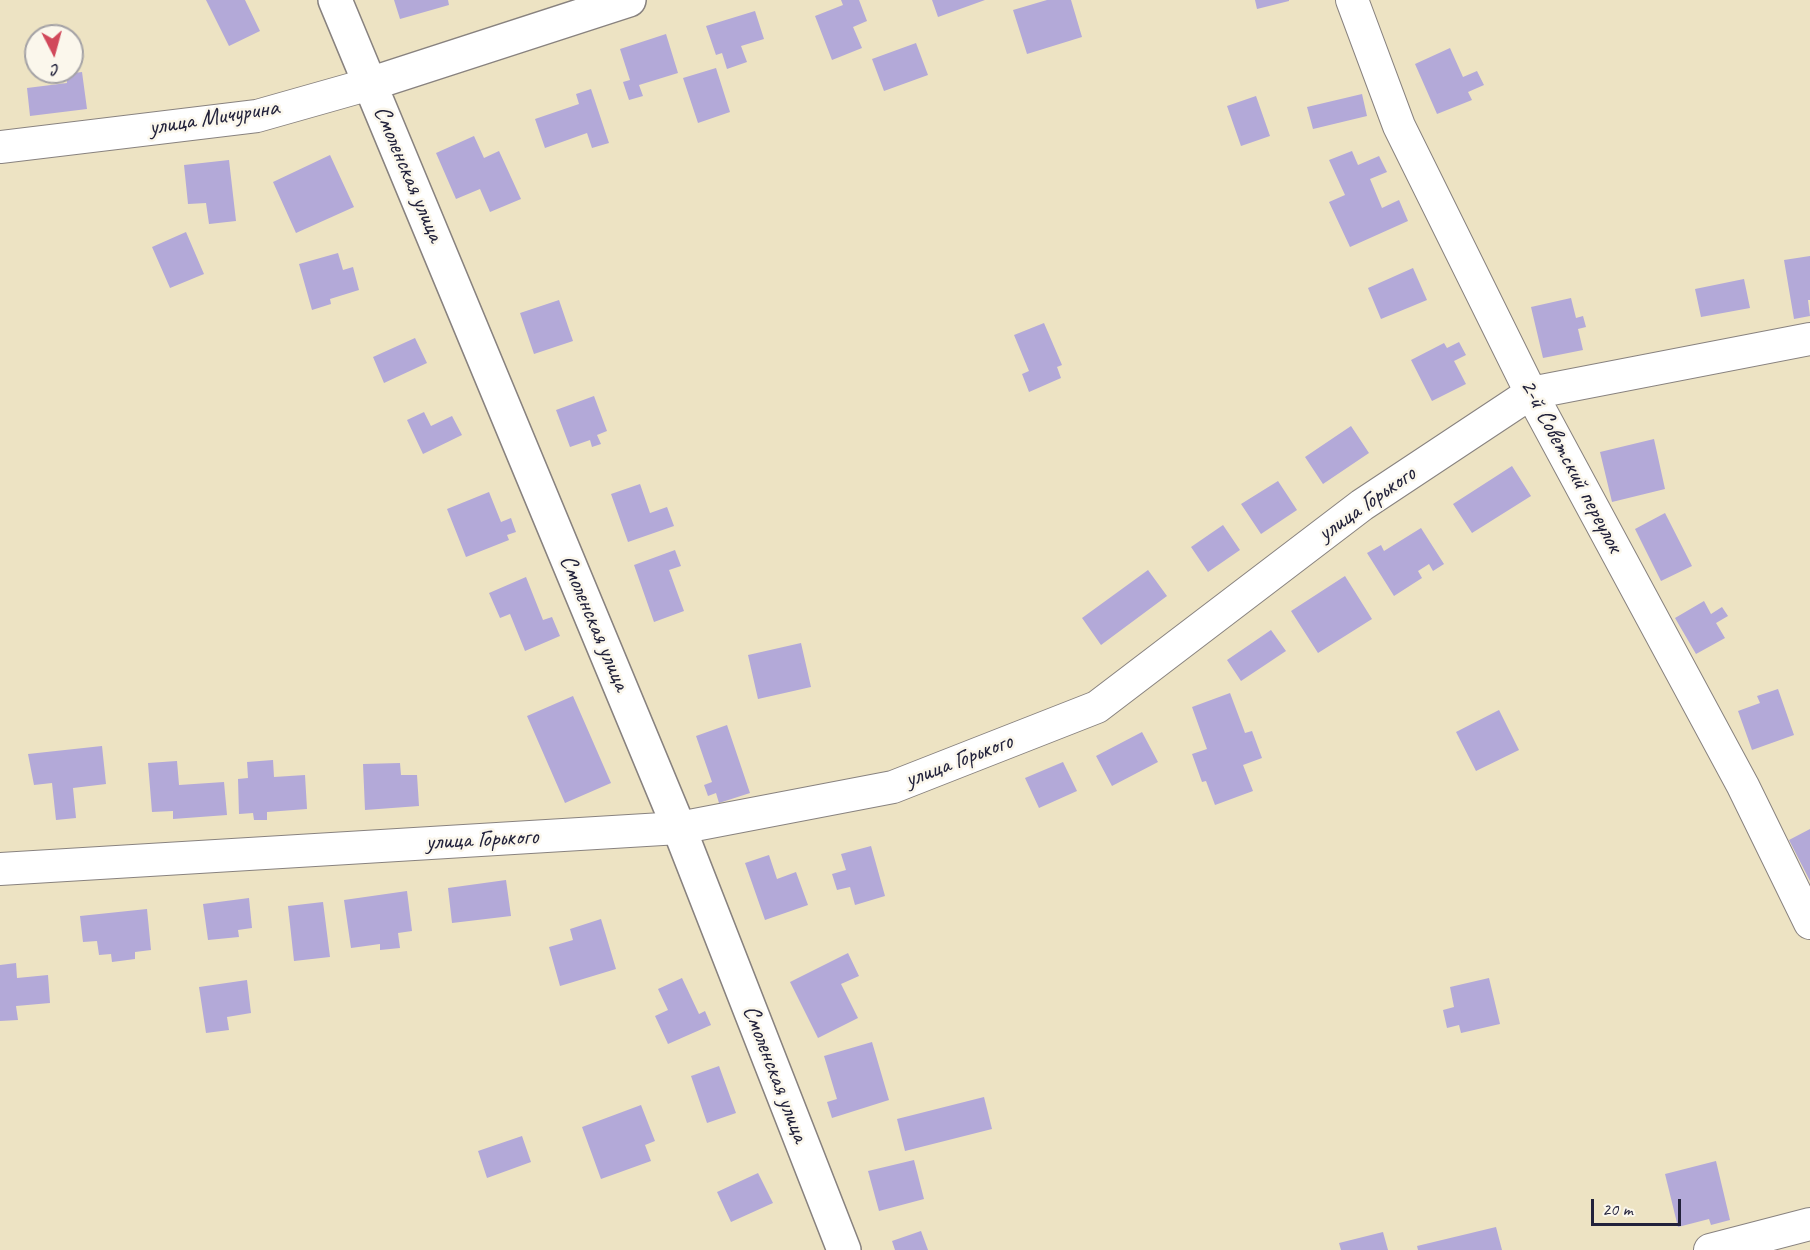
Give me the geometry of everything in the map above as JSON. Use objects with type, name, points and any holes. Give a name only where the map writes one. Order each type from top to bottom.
[{"type":"street","name":"Смоленская улица","points":[[334,0],[679,828],[844,1250]]},
{"type":"street","name":"улица Мичурина","points":[[0,147],[257,116],[370,84],[628,0]]},
{"type":"street","name":"2-й Советский переулок","points":[[1352,0],[1399,126],[1531,393],[1743,786],[1810,923]]},
{"type":"street","name":"улица Горького","points":[[0,869],[679,828],[893,787],[1096,707],[1362,505],[1531,393],[1810,339]]},
{"type":"street","points":[[1710,1250],[1810,1224]]},
{"type":"building","points":[[206,0],[245,0],[260,31],[229,46]]},
{"type":"building","points":[[394,0],[448,0],[449,5],[400,19]]},
{"type":"building","points":[[841,0],[859,0],[867,21],[853,27],[862,48],[832,60],[815,16],[843,5]]},
{"type":"building","points":[[932,0],[985,0],[938,17]]},
{"type":"building","points":[[1047,0],[1071,0],[1082,37],[1027,54],[1013,10]]},
{"type":"building","points":[[1255,0],[1289,0],[1289,1],[1257,9]]},
{"type":"building","points":[[755,11],[764,39],[741,46],[747,62],[727,69],[722,53],[716,55],[706,26]]},
{"type":"building","points":[[666,34],[678,73],[639,85],[643,96],[629,100],[623,82],[630,80],[620,49]]},
{"type":"building","points":[[916,43],[928,75],[884,91],[872,59]]},
{"type":"building","points":[[1450,48],[1463,77],[1477,71],[1484,85],[1468,92],[1472,100],[1437,114],[1415,64]]},
{"type":"building","points":[[716,68],[730,112],[698,123],[683,78]]},
{"type":"building","points":[[84,84],[87,109],[30,116],[27,88]]},
{"type":"building","points":[[591,89],[609,143],[592,148],[587,133],[545,148],[535,119],[579,104],[576,94]]},
{"type":"building","points":[[1362,94],[1367,116],[1313,129],[1307,107]]},
{"type":"building","points":[[1256,96],[1270,136],[1241,146],[1227,106]]},
{"type":"building","points":[[474,136],[484,158],[499,151],[521,199],[490,212],[480,189],[456,199],[436,153]]},
{"type":"building","points":[[1352,151],[1358,165],[1379,156],[1387,172],[1370,179],[1382,208],[1399,200],[1408,221],[1350,247],[1329,202],[1345,195],[1329,160]]},
{"type":"building","points":[[330,155],[354,207],[296,233],[273,182]]},
{"type":"building","points":[[229,160],[236,221],[209,224],[206,203],[188,204],[184,165]]},
{"type":"building","points":[[186,232],[204,274],[170,288],[152,247]]},
{"type":"building","points":[[338,253],[343,270],[353,267],[359,290],[330,299],[331,304],[312,310],[299,264]]},
{"type":"building","points":[[1810,256],[1810,300],[1808,300],[1810,316],[1794,319],[1784,260]]},
{"type":"building","points":[[1413,268],[1427,300],[1381,319],[1368,288]]},
{"type":"building","points":[[1744,279],[1750,308],[1701,317],[1695,289]]},
{"type":"building","points":[[1571,298],[1576,318],[1583,316],[1586,327],[1578,329],[1583,350],[1543,358],[1531,307]]},
{"type":"building","points":[[559,300],[573,341],[534,354],[520,313]]},
{"type":"building","points":[[1044,323],[1062,365],[1057,367],[1061,378],[1029,392],[1022,374],[1029,371],[1014,335]]},
{"type":"building","points":[[415,338],[427,363],[384,383],[373,357]]},
{"type":"building","points":[[1459,342],[1466,355],[1454,361],[1466,384],[1432,401],[1411,360],[1444,343],[1447,348]]},
{"type":"building","points":[[594,396],[607,431],[597,435],[601,444],[592,447],[590,440],[570,447],[556,410]]},
{"type":"building","points":[[424,412],[431,426],[452,416],[462,435],[423,454],[407,420]]},
{"type":"building","points":[[1351,426],[1369,453],[1323,484],[1305,457]]},
{"type":"building","points":[[1654,439],[1665,489],[1612,502],[1600,452]]},
{"type":"building","points":[[1512,466],[1531,496],[1472,533],[1453,504]]},
{"type":"building","points":[[1278,481],[1297,510],[1261,534],[1241,504]]},
{"type":"building","points":[[640,484],[650,513],[667,507],[674,526],[628,542],[611,494]]},
{"type":"building","points":[[489,492],[501,522],[511,518],[516,532],[507,535],[509,540],[466,557],[447,509]]},
{"type":"building","points":[[1665,513],[1692,566],[1661,581],[1635,529]]},
{"type":"building","points":[[1223,525],[1240,550],[1208,572],[1191,547]]},
{"type":"building","points":[[1421,528],[1444,564],[1433,571],[1429,564],[1418,571],[1422,578],[1394,596],[1367,553],[1381,545],[1384,551]]},
{"type":"building","points":[[675,550],[681,566],[669,570],[684,611],[654,622],[634,565]]},
{"type":"building","points":[[1148,570],[1167,596],[1101,645],[1082,618]]},
{"type":"building","points":[[1345,576],[1372,619],[1318,653],[1291,611]]},
{"type":"building","points":[[526,577],[543,620],[552,617],[560,636],[525,651],[510,614],[500,618],[489,593]]},
{"type":"building","points":[[1704,601],[1711,614],[1722,607],[1728,616],[1716,623],[1725,638],[1696,654],[1675,618]]},
{"type":"building","points":[[1271,630],[1286,651],[1241,681],[1227,660]]},
{"type":"building","points":[[801,643],[811,687],[758,699],[748,655]]},
{"type":"building","points":[[1778,689],[1794,735],[1752,750],[1738,711],[1760,703],[1757,696]]},
{"type":"building","points":[[1230,693],[1245,733],[1252,731],[1262,758],[1243,765],[1253,791],[1215,805],[1206,781],[1202,782],[1192,754],[1207,749],[1192,707]]},
{"type":"building","points":[[573,696],[611,783],[565,803],[527,716]]},
{"type":"building","points":[[1499,710],[1519,750],[1476,771],[1456,732]]},
{"type":"building","points":[[727,725],[750,793],[719,803],[716,793],[708,796],[704,785],[712,782],[696,736]]},
{"type":"building","points":[[1142,732],[1158,762],[1112,786],[1096,756]]},
{"type":"building","points":[[102,746],[106,784],[73,788],[76,818],[56,820],[52,783],[34,785],[28,754]]},
{"type":"building","points":[[273,760],[274,777],[305,775],[307,809],[267,812],[267,820],[254,820],[253,813],[239,814],[238,779],[248,778],[247,762]]},
{"type":"building","points":[[177,761],[179,785],[224,782],[227,815],[173,819],[173,811],[152,812],[148,763]]},
{"type":"building","points":[[1063,762],[1077,791],[1039,808],[1025,778]]},
{"type":"building","points":[[400,763],[401,775],[417,775],[419,806],[365,810],[363,764]]},
{"type":"building","points":[[1810,829],[1810,881],[1789,840]]},
{"type":"building","points":[[871,846],[885,896],[855,905],[850,887],[837,890],[832,874],[846,870],[841,854]]},
{"type":"building","points":[[769,855],[777,879],[796,872],[808,905],[765,920],[745,863]]},
{"type":"building","points":[[506,880],[511,916],[452,923],[448,888]]},
{"type":"building","points":[[407,891],[412,931],[398,933],[400,948],[380,950],[380,944],[351,948],[344,900]]},
{"type":"building","points":[[249,898],[252,928],[238,930],[239,937],[208,940],[203,904]]},
{"type":"building","points":[[323,902],[330,957],[294,961],[288,906]]},
{"type":"building","points":[[147,909],[151,950],[135,952],[135,959],[112,962],[111,954],[99,955],[97,941],[83,942],[80,916]]},
{"type":"building","points":[[601,919],[616,969],[560,986],[549,947],[573,940],[570,929]]},
{"type":"building","points":[[848,953],[859,976],[841,984],[858,1018],[818,1038],[790,982]]},
{"type":"building","points":[[16,963],[17,978],[48,975],[50,1003],[16,1006],[18,1020],[0,1021],[0,965]]},
{"type":"building","points":[[682,978],[699,1014],[705,1011],[711,1025],[668,1044],[655,1016],[668,1010],[658,989]]},
{"type":"building","points":[[1489,978],[1500,1024],[1461,1033],[1459,1025],[1447,1028],[1443,1010],[1454,1007],[1450,987]]},
{"type":"building","points":[[247,980],[251,1013],[227,1017],[229,1030],[206,1033],[199,987]]},
{"type":"building","points":[[872,1042],[889,1100],[832,1118],[827,1102],[837,1099],[824,1056]]},
{"type":"building","points":[[719,1066],[736,1113],[707,1123],[691,1076]]},
{"type":"building","points":[[984,1097],[992,1129],[905,1151],[897,1119]]},
{"type":"building","points":[[641,1105],[655,1141],[645,1145],[651,1161],[601,1179],[582,1127]]},
{"type":"building","points":[[522,1136],[531,1162],[487,1178],[478,1151]]},
{"type":"building","points":[[914,1160],[924,1199],[879,1211],[868,1171]]},
{"type":"building","points":[[1716,1161],[1730,1220],[1711,1225],[1709,1219],[1678,1227],[1665,1174]]},
{"type":"building","points":[[758,1173],[773,1203],[731,1222],[717,1192]]},
{"type":"building","points":[[1496,1227],[1502,1250],[1418,1250],[1417,1246]]},
{"type":"building","points":[[921,1231],[928,1250],[895,1250],[892,1241]]},
{"type":"building","points":[[1383,1232],[1388,1250],[1341,1250],[1339,1243]]}]
